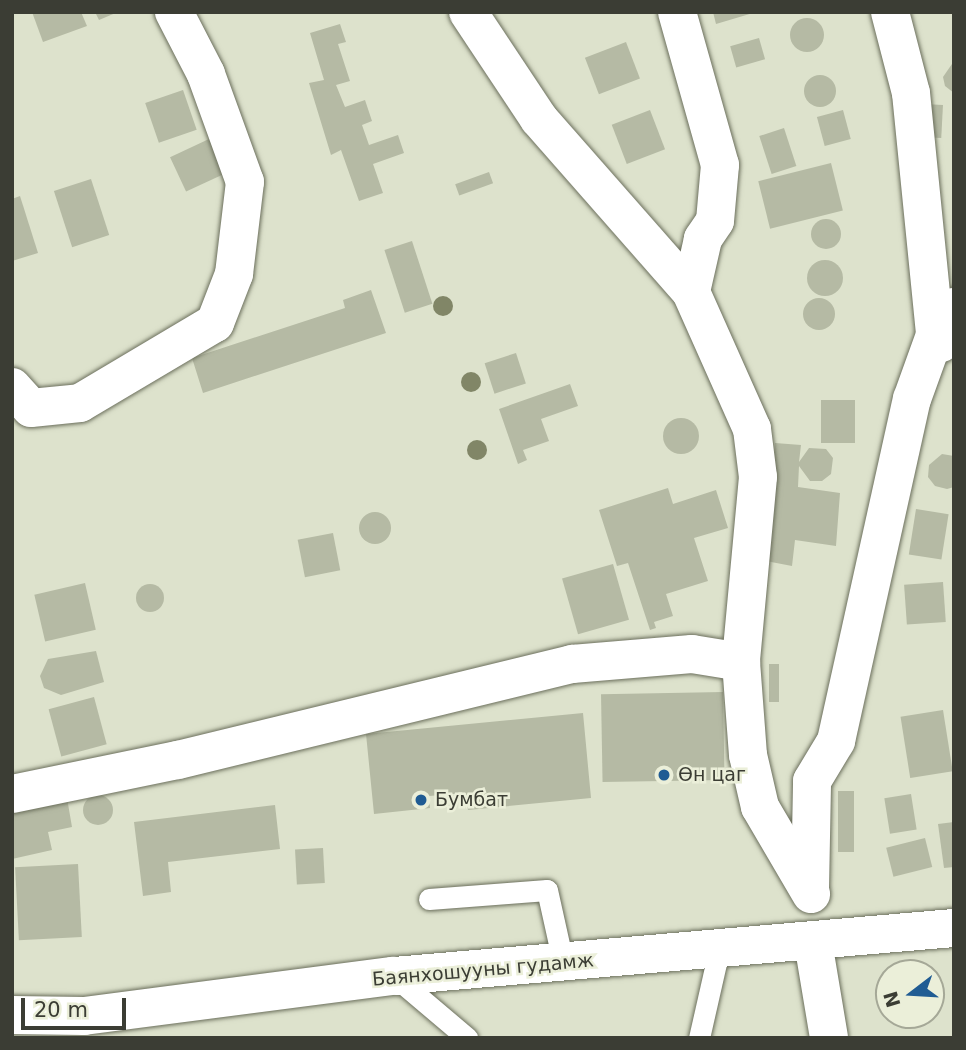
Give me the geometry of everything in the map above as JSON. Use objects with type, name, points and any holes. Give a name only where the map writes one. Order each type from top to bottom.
[{"type":"street","points":[[12,387],[31,408],[80,403],[215,323],[234,274],[245,182],[206,74],[174,12]]},
{"type":"street","points":[[468,12],[539,119],[691,292],[752,429],[758,477],[741,662],[748,755],[760,807],[811,894]]},
{"type":"street","points":[[677,12],[720,165],[715,221],[703,239],[691,292]]},
{"type":"street","points":[[829,1038],[813,942],[808,842],[812,780],[836,741],[912,399],[947,333],[911,93],[890,12]]},
{"type":"street","points":[[12,794],[178,760],[572,664],[692,654],[741,662]]},
{"type":"street","name":"Баянхошууны гудамж","points":[[12,1015],[84,1016],[394,976],[954,928]]},
{"type":"lane","points":[[429,899],[547,890],[563,962]]},
{"type":"lane","points":[[699,1038],[719,950]]},
{"type":"lane","points":[[394,976],[467,1038]]},
{"type":"building","points":[[32,12],[81,12],[87,26],[43,42]]},
{"type":"building","points":[[95,12],[118,12],[99,20]]},
{"type":"building","points":[[713,12],[753,12],[753,13],[716,24]]},
{"type":"building","points":[[807,18],[819,23],[824,35],[819,47],[807,52],[795,47],[790,35],[795,23]]},
{"type":"building","points":[[340,24],[346,42],[338,44],[350,81],[336,85],[345,107],[365,100],[372,121],[362,125],[369,145],[398,135],[404,153],[373,164],[383,193],[359,201],[341,150],[331,155],[309,83],[324,80],[310,33]]},
{"type":"building","points":[[759,38],[765,59],[736,67],[730,46]]},
{"type":"building","points":[[626,42],[640,78],[599,94],[585,58]]},
{"type":"building","points":[[954,61],[954,93],[945,86],[943,77]]},
{"type":"building","points":[[820,75],[831,80],[836,91],[831,102],[820,107],[809,102],[804,91],[809,80]]},
{"type":"building","points":[[183,90],[197,130],[159,143],[145,103]]},
{"type":"building","points":[[924,104],[943,105],[941,138],[922,137]]},
{"type":"building","points":[[650,110],[665,149],[627,164],[612,125]]},
{"type":"building","points":[[843,110],[851,139],[825,146],[817,117]]},
{"type":"building","points":[[784,128],[796,166],[772,174],[759,136]]},
{"type":"building","points":[[209,139],[225,173],[186,192],[170,157]]},
{"type":"building","points":[[831,163],[843,211],[770,229],[758,181]]},
{"type":"building","points":[[489,172],[493,183],[459,196],[455,184]]},
{"type":"building","points":[[91,179],[109,235],[72,247],[54,191]]},
{"type":"building","points":[[20,196],[38,253],[12,261],[12,199]]},
{"type":"building","points":[[826,219],[837,223],[841,234],[837,245],[826,249],[815,245],[811,234],[815,223]]},
{"type":"building","points":[[412,241],[432,304],[405,313],[384,250]]},
{"type":"building","points":[[825,260],[838,265],[843,278],[838,291],[825,296],[812,291],[807,278],[812,265]]},
{"type":"building","points":[[371,290],[386,333],[203,393],[192,358],[345,308],[343,300]]},
{"type":"building","points":[[819,298],[830,303],[835,314],[830,325],[819,330],[808,325],[803,314],[808,303]]},
{"type":"building","points":[[516,353],[526,383],[495,394],[485,363]]},
{"type":"building","points":[[570,384],[578,406],[541,419],[549,441],[523,450],[527,460],[518,464],[499,409]]},
{"type":"building","points":[[821,400],[855,400],[855,443],[821,443]]},
{"type":"building","points":[[681,418],[694,423],[699,436],[694,449],[681,454],[668,449],[663,436],[668,423]]},
{"type":"building","points":[[775,443],[801,445],[799,462],[809,448],[826,449],[833,458],[831,474],[822,481],[810,481],[799,466],[798,487],[840,493],[836,546],[795,540],[792,566],[766,561]]},
{"type":"building","points":[[942,454],[954,456],[954,487],[947,489],[935,486],[928,477],[929,465]]},
{"type":"building","points":[[668,488],[673,504],[716,490],[728,528],[694,538],[708,581],[666,594],[673,616],[654,622],[656,628],[650,630],[628,563],[617,566],[599,510]]},
{"type":"building","points":[[916,509],[949,514],[941,560],[909,554]]},
{"type":"building","points":[[375,512],[387,516],[391,528],[387,540],[375,544],[363,540],[359,528],[363,516]]},
{"type":"building","points":[[333,533],[340,570],[305,577],[298,540]]},
{"type":"building","points":[[613,564],[629,620],[578,634],[562,579]]},
{"type":"building","points":[[943,582],[946,622],[907,625],[904,585]]},
{"type":"building","points":[[85,583],[96,630],[45,641],[34,595]]},
{"type":"building","points":[[150,584],[160,588],[164,598],[160,608],[150,612],[140,608],[136,598],[140,588]]},
{"type":"building","points":[[96,651],[104,682],[61,695],[44,688],[40,676],[48,659]]},
{"type":"building","points":[[769,664],[779,664],[779,702],[769,702]]},
{"type":"building","points":[[723,692],[725,780],[603,782],[601,694]]},
{"type":"building","points":[[94,697],[107,744],[61,756],[49,709]]},
{"type":"building","points":[[943,710],[953,771],[910,778],[901,717]]},
{"type":"building","points":[[583,713],[591,798],[468,810],[466,793],[429,796],[430,808],[374,814],[366,734]]},
{"type":"building","points":[[838,791],[854,791],[854,852],[838,852]]},
{"type":"building","points":[[911,794],[917,830],[890,834],[884,798]]},
{"type":"building","points":[[98,795],[104,796],[112,804],[112,816],[104,824],[98,825],[92,824],[84,816],[83,810],[84,804],[92,796]]},
{"type":"building","points":[[67,798],[72,827],[48,832],[52,850],[12,859],[12,809]]},
{"type":"building","points":[[275,805],[280,849],[168,862],[171,892],[143,896],[134,822]]},
{"type":"building","points":[[954,822],[954,867],[944,868],[938,824]]},
{"type":"building","points":[[925,838],[932,867],[893,877],[886,848]]},
{"type":"building","points":[[323,848],[325,883],[297,884],[295,849]]},
{"type":"building","points":[[78,864],[82,937],[19,940],[15,867]]},
{"type":"place","name":"Өн цаг","points":[[664,775]]},
{"type":"place","name":"Бумбат","points":[[421,800]]}]
